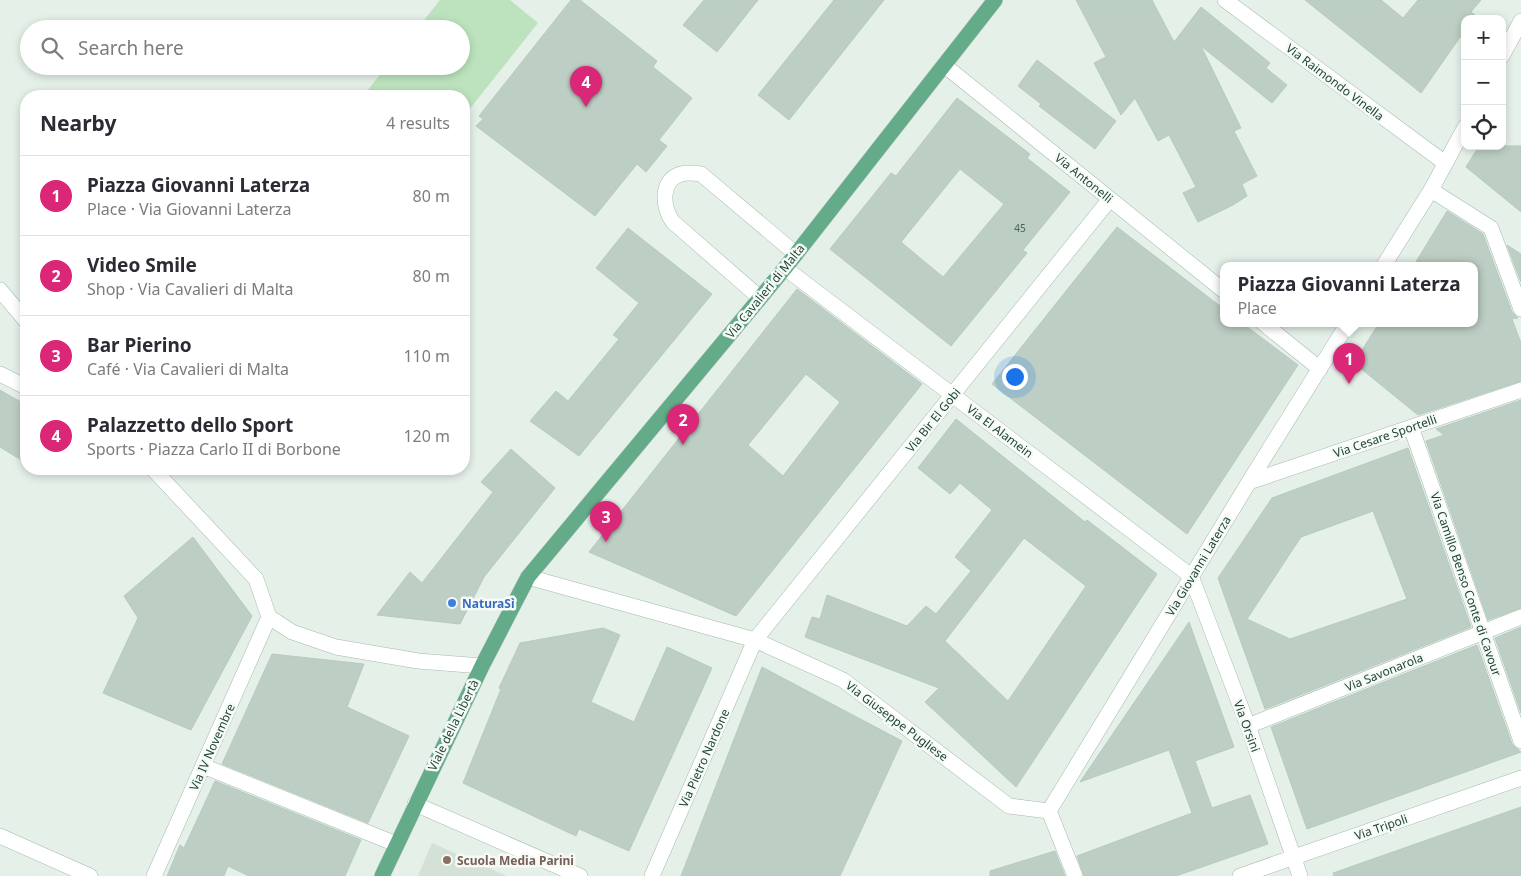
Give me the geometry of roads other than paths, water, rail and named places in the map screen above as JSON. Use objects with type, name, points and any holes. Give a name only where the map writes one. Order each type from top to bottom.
[{"type":"main road","name":"Via Cavalieri di Malta","points":[[528,577],[785,268],[995,0]]},
{"type":"main road","name":"Viale della Libertà","points":[[382,876],[482,666],[528,577]]},
{"type":"street","name":"Via Raimondo Vinella","points":[[1225,0],[1445,163]]},
{"type":"street","points":[[1506,49],[1521,21]]},
{"type":"street","name":"Via Antonelli","points":[[944,65],[1220,288]]},
{"type":"street","points":[[1386,262],[1431,190],[1461,134]]},
{"type":"street","points":[[760,298],[673,222],[667,214],[664,202],[666,190],[671,181],[678,174],[688,172],[701,174],[796,254]]},
{"type":"street","points":[[1431,190],[1491,228],[1521,309]]},
{"type":"street","name":"Via Bir El Gobi","points":[[755,640],[1110,199]]},
{"type":"street","name":"Via El Alamein","points":[[785,268],[1191,576]]},
{"type":"street","points":[[0,290],[20,314]]},
{"type":"street","points":[[1268,327],[1320,368]]},
{"type":"street","name":"Via Giovanni Laterza","points":[[1049,811],[1191,576],[1346,327]]},
{"type":"street","points":[[0,374],[20,384]]},
{"type":"street","name":"Via Cesare Sportelli","points":[[1249,482],[1521,390]]},
{"type":"street","name":"Via Camillo Benso Conte di Cavour","points":[[1411,427],[1521,741]]},
{"type":"street","points":[[159,475],[256,580],[270,617],[292,632],[336,647],[418,661],[482,666]]},
{"type":"street","name":"Via Orsini","points":[[1191,576],[1248,726],[1300,876]]},
{"type":"street","name":"Via Giuseppe Pugliese","points":[[528,577],[755,640],[843,680],[1009,806],[1049,811]]},
{"type":"street","name":"Via IV Novembre","points":[[154,876],[270,617]]},
{"type":"street","name":"Via Savonarola","points":[[1248,726],[1521,618]]},
{"type":"street","name":"Via Pietro Nardone","points":[[652,876],[755,640]]},
{"type":"street","points":[[203,766],[396,844]]},
{"type":"street","name":"Via Tripoli","points":[[1240,876],[1521,778]]},
{"type":"street","points":[[415,804],[580,876]]},
{"type":"street","points":[[1049,811],[1075,876]]},
{"type":"street","points":[[0,836],[90,876]]},
{"type":"place","name":"Palazzetto dello Sport","points":[[586,107]]},
{"type":"place","name":"Piazza Giovanni Laterza","points":[[1349,384]]},
{"type":"place","name":"Video Smile","points":[[683,445]]},
{"type":"place","name":"Bar Pierino","points":[[606,542]]},
{"type":"place","name":"NaturaSì","points":[[452,603]]},
{"type":"place","name":"Scuola Media Parini","points":[[447,860]]}]
